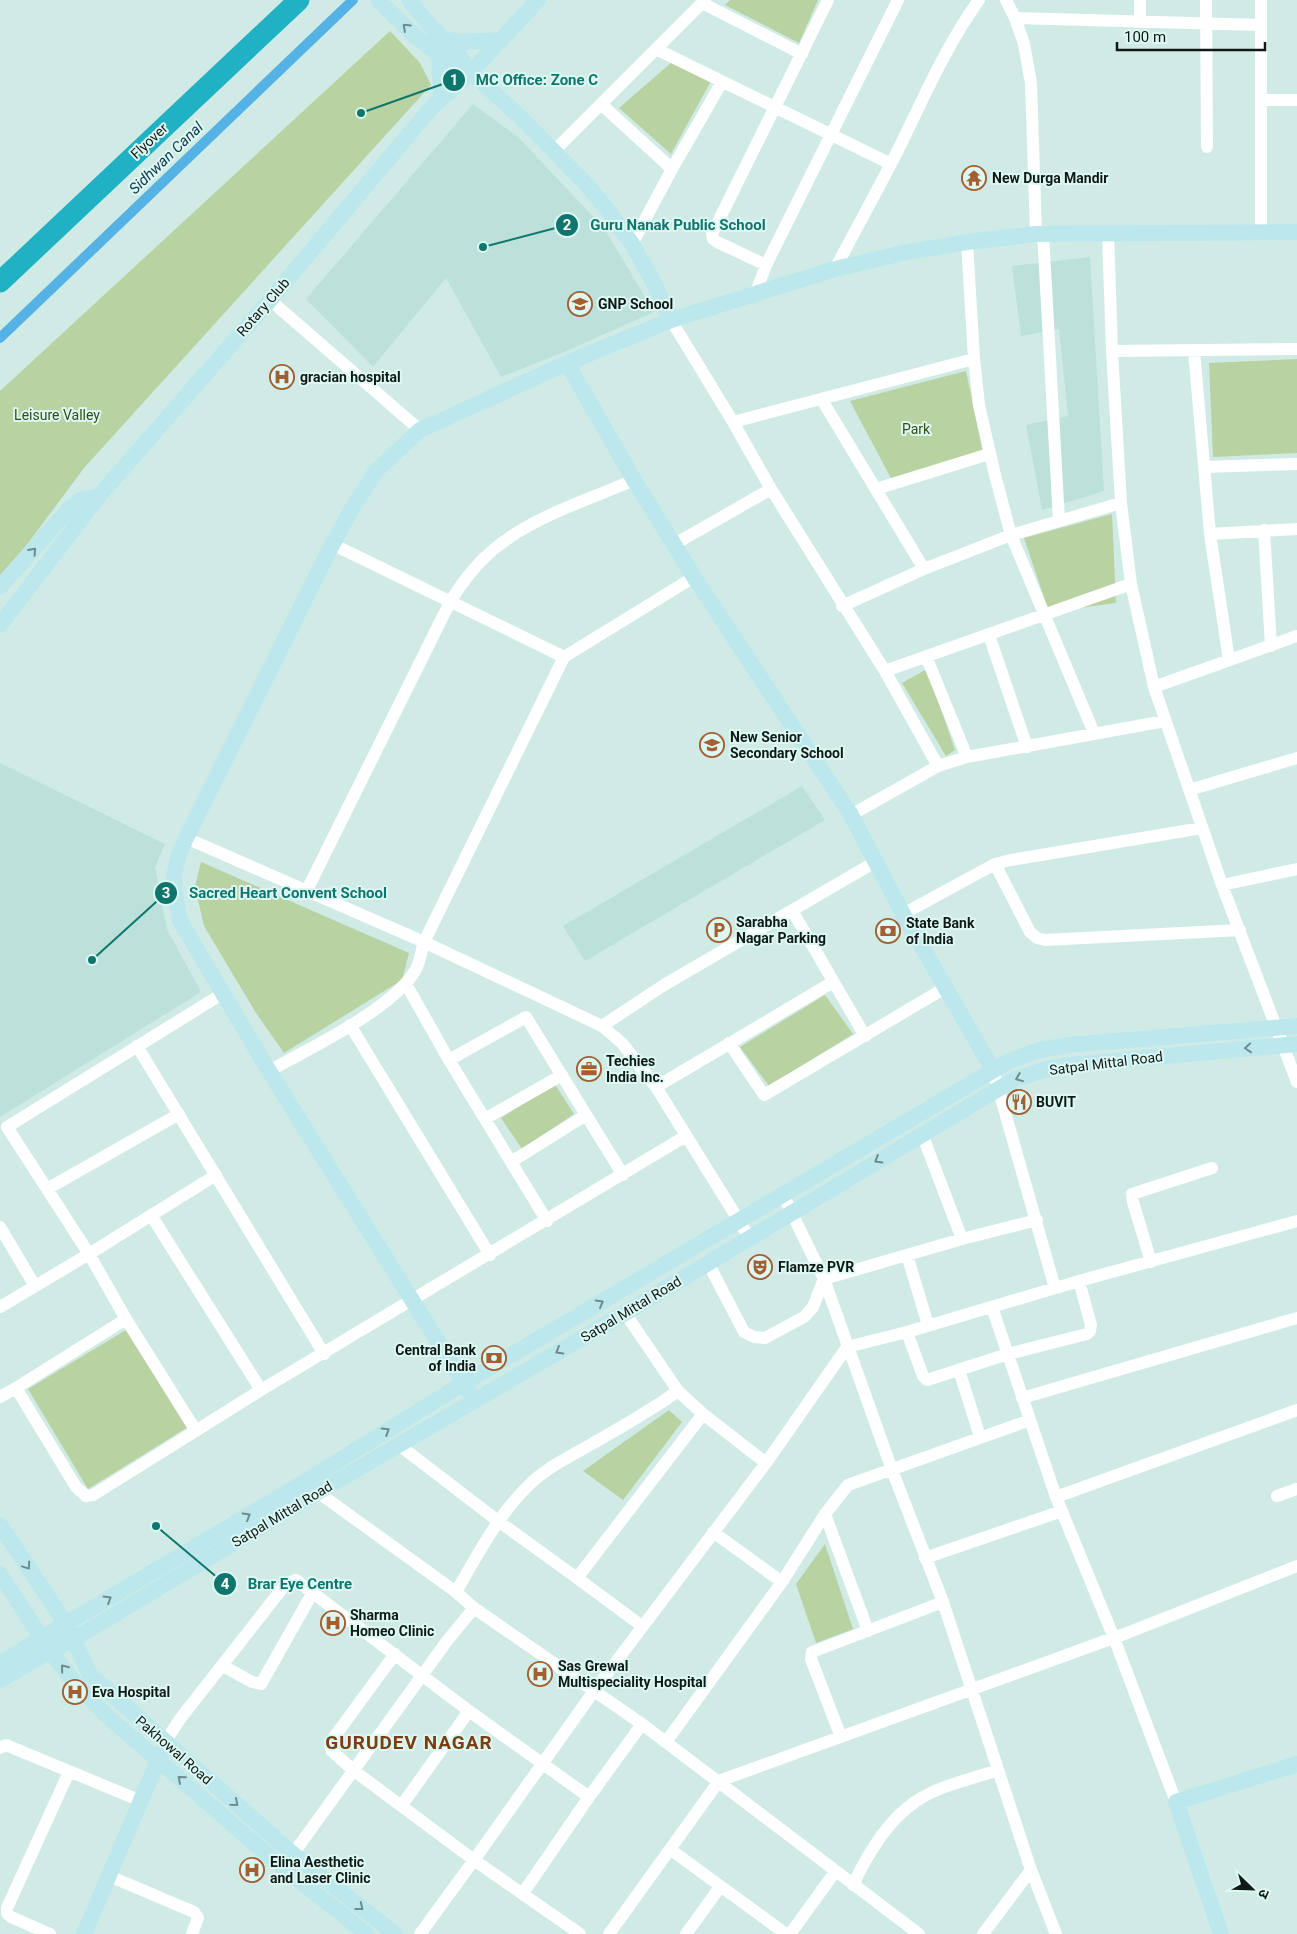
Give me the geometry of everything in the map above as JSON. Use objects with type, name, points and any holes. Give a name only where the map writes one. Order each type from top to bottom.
[{"type":"highway","name":"Flyover","points":[[0,282],[299,0]]},
{"type":"street","points":[[0,268],[288,0]]},
{"type":"street","points":[[0,295],[312,0]]},
{"type":"street","points":[[409,0],[463,60],[470,72]]},
{"type":"street","name":"Rotary Club","points":[[0,625],[98,497],[270,300],[432,107],[470,72],[538,0]]},
{"type":"street","points":[[766,266],[717,242],[713,239],[712,234],[828,0]]},
{"type":"street","points":[[756,292],[766,266],[898,0]]},
{"type":"street","points":[[835,269],[891,164],[935,73],[966,17],[979,0]]},
{"type":"street","points":[[1006,0],[1015,18],[1024,44],[1031,83],[1059,521]]},
{"type":"street","points":[[1140,0],[1140,22]]},
{"type":"street","points":[[1206,0],[1207,147]]},
{"type":"street","points":[[1261,0],[1261,232]]},
{"type":"street","points":[[553,152],[704,1],[802,54]]},
{"type":"street","points":[[382,4],[439,55],[470,72],[521,118],[588,186],[610,212],[632,244],[654,283],[671,320],[771,489],[842,606],[885,671],[938,766]]},
{"type":"street","points":[[1015,18],[1261,26]]},
{"type":"street","points":[[443,39],[460,42],[501,40]]},
{"type":"street","points":[[656,49],[891,164]]},
{"type":"street","points":[[439,55],[441,99]]},
{"type":"street","points":[[632,244],[722,82]]},
{"type":"street","points":[[1262,100],[1297,100]]},
{"type":"street","points":[[601,104],[672,169]]},
{"type":"street","points":[[1108,232],[1112,351],[1121,503],[1131,584],[1154,687],[1165,721],[1222,885],[1278,1028],[1290,1044],[1297,1082]]},
{"type":"street","points":[[475,1401],[222,994],[180,921],[175,895],[174,875],[179,854],[186,838],[332,544],[376,471],[420,430],[567,363],[671,320],[835,269],[903,253],[967,242],[1040,234],[1297,232]]},
{"type":"street","points":[[967,242],[974,359],[979,405],[989,454],[1011,535],[1094,733]]},
{"type":"street","points":[[270,300],[420,430]]},
{"type":"street","points":[[1112,351],[1297,349]]},
{"type":"street","points":[[1194,350],[1210,534],[1229,660]]},
{"type":"street","points":[[733,422],[974,359]]},
{"type":"street","points":[[567,363],[673,545],[851,815],[903,914],[993,1070],[1055,1288]]},
{"type":"street","points":[[822,400],[924,569]]},
{"type":"street","points":[[876,489],[989,454]]},
{"type":"street","points":[[1204,467],[1297,464]]},
{"type":"street","points":[[307,890],[450,602],[463,580],[494,548],[522,530],[634,480]]},
{"type":"street","points":[[673,545],[771,489]]},
{"type":"street","points":[[0,587],[70,508],[80,500],[98,497]]},
{"type":"street","points":[[842,606],[924,569],[1011,535],[1121,503]]},
{"type":"street","points":[[1210,534],[1264,530],[1297,530]]},
{"type":"street","points":[[1264,530],[1271,646]]},
{"type":"street","points":[[332,544],[564,657]]},
{"type":"street","points":[[269,1072],[350,1025],[395,995],[416,970],[424,942],[564,657],[694,578]]},
{"type":"street","points":[[885,671],[1131,584]]},
{"type":"street","points":[[0,612],[17,603]]},
{"type":"street","points":[[989,635],[1027,747]]},
{"type":"street","points":[[1154,687],[1297,636]]},
{"type":"street","points":[[926,656],[967,757]]},
{"type":"street","points":[[851,815],[938,766],[967,757],[1165,721]]},
{"type":"street","points":[[1189,790],[1297,758]]},
{"type":"street","points":[[903,914],[995,864],[1202,828]]},
{"type":"street","points":[[186,838],[424,942],[602,1026],[622,1043],[656,1087],[749,1237]]},
{"type":"street","points":[[602,1026],[664,985],[793,912],[875,862]]},
{"type":"street","points":[[995,864],[1030,932],[1037,938],[1045,940],[1240,930]]},
{"type":"street","points":[[1222,885],[1297,869]]},
{"type":"street","points":[[793,912],[865,1036]]},
{"type":"street","points":[[656,1087],[834,982]]},
{"type":"street","points":[[406,984],[449,1060],[547,1221]]},
{"type":"street","points":[[729,1043],[764,1095],[945,988]]},
{"type":"street","points":[[196,1431],[126,1319],[89,1254],[4,1129],[222,994]]},
{"type":"street","points":[[449,1060],[526,1017],[623,1175]]},
{"type":"street","points":[[350,1025],[490,1255]]},
{"type":"street","name":"Satpal Mittal Road","points":[[0,1680],[45,1645],[66,1624],[304,1482],[464,1382],[739,1222],[993,1070],[1023,1055],[1068,1045],[1297,1026]]},
{"type":"street","name":"Satpal Mittal Road","points":[[45,1645],[74,1639],[318,1492],[625,1313],[1015,1079],[1068,1065],[1290,1044]]},
{"type":"street","points":[[137,1046],[324,1354]]},
{"type":"street","points":[[485,1119],[562,1076]]},
{"type":"street","points":[[47,1190],[179,1114]]},
{"type":"street","points":[[511,1162],[586,1115]]},
{"type":"street","points":[[922,1134],[962,1239]]},
{"type":"street","points":[[16,1388],[76,1487],[86,1496],[98,1493],[261,1390],[547,1221],[686,1136]]},
{"type":"street","points":[[1150,1262],[1132,1194],[1212,1168]]},
{"type":"street","points":[[0,1307],[216,1175]]},
{"type":"street","points":[[783,1195],[824,1279],[924,1558],[943,1602],[1031,1870],[1056,1934]]},
{"type":"street","points":[[151,1215],[261,1390]]},
{"type":"street","points":[[824,1279],[962,1239],[1037,1220]]},
{"type":"street","points":[[420,1934],[594,1691],[766,1462],[847,1347],[1297,1221]]},
{"type":"street","points":[[0,1227],[35,1286]]},
{"type":"street","points":[[907,1255],[928,1325]]},
{"type":"street","points":[[708,1263],[744,1332],[754,1337],[765,1338],[804,1318],[813,1307],[824,1279]]},
{"type":"street","points":[[906,1332],[924,1379],[930,1379],[1008,1354],[1087,1334],[1090,1331],[1091,1325],[1079,1281]]},
{"type":"street","points":[[992,1307],[1056,1497],[1114,1638],[1176,1802],[1221,1934]]},
{"type":"street","points":[[625,1313],[678,1391],[703,1414],[766,1462]]},
{"type":"street","points":[[1022,1398],[1297,1318]]},
{"type":"street","points":[[0,1397],[126,1319]]},
{"type":"street","points":[[959,1370],[980,1437]]},
{"type":"street","points":[[456,1592],[498,1521],[516,1498],[548,1470],[652,1410],[678,1391]]},
{"type":"street","points":[[1056,1497],[1297,1410]]},
{"type":"street","points":[[577,1578],[703,1414]]},
{"type":"street","points":[[666,1742],[782,1582],[825,1514],[848,1485],[1030,1420]]},
{"type":"street","points":[[400,1444],[498,1521],[642,1626]]},
{"type":"street","points":[[304,1482],[456,1592],[474,1608],[642,1724],[919,1934]]},
{"type":"street","points":[[1277,1496],[1297,1489]]},
{"type":"street","points":[[924,1558],[1062,1511]]},
{"type":"street","points":[[825,1514],[868,1632]]},
{"type":"street","name":"Pakhowal Road","points":[[0,1525],[66,1624],[90,1675],[293,1854],[395,1934]]},
{"type":"street","points":[[713,1532],[782,1582]]},
{"type":"street","points":[[609,1934],[719,1781],[1114,1638],[1297,1566]]},
{"type":"street","name":"Pakhowal Road","points":[[0,1574],[45,1645],[76,1684],[107,1716],[282,1867],[366,1934]]},
{"type":"street","points":[[84,1934],[165,1742],[180,1719],[285,1585],[296,1580],[470,1711],[589,1797]]},
{"type":"street","points":[[223,1666],[253,1683],[261,1684],[313,1592]]},
{"type":"street","points":[[841,1737],[811,1655],[815,1650],[868,1632],[943,1602]]},
{"type":"street","points":[[293,1854],[422,1675],[474,1608]]},
{"type":"street","points":[[0,1663],[45,1645]]},
{"type":"street","points":[[395,1654],[330,1745],[330,1749],[334,1755],[353,1770],[474,1860],[580,1934]]},
{"type":"street","points":[[402,1805],[470,1711]]},
{"type":"street","points":[[523,1893],[642,1724]]},
{"type":"street","points":[[0,1759],[3,1747],[141,1801]]},
{"type":"street","points":[[1176,1802],[1297,1764]]},
{"type":"street","points":[[853,1885],[862,1866],[884,1834],[914,1802],[931,1793],[998,1770]]},
{"type":"street","points":[[50,1934],[10,1917],[7,1913],[7,1908],[69,1772]]},
{"type":"street","points":[[671,1850],[786,1934]]},
{"type":"street","points":[[983,1934],[1031,1870]]},
{"type":"street","points":[[790,1934],[835,1872]]},
{"type":"street","points":[[109,1876],[194,1912],[198,1918],[192,1934]]},
{"type":"street","points":[[686,1934],[720,1887]]},
{"type":"shaded area","points":[[473,104],[517,136],[604,228],[654,312],[562,353],[501,377],[446,278],[373,367],[306,299]]},
{"type":"shaded area","points":[[1090,257],[1104,491],[1042,510],[1026,425],[1068,416],[1059,329],[1021,336],[1012,266]]},
{"type":"shaded area","points":[[0,763],[165,844],[155,867],[167,929],[201,992],[0,1117]]},
{"type":"shaded area","points":[[802,786],[825,820],[585,961],[563,926]]},
{"type":"green space","points":[[730,0],[818,0],[799,43],[725,5]]},
{"type":"green space","name":"Leisure Valley","points":[[390,31],[420,63],[431,85],[84,468],[0,581],[0,391]]},
{"type":"green space","points":[[672,62],[711,81],[671,154],[619,108]]},
{"type":"green space","points":[[1297,359],[1297,453],[1213,457],[1209,363]]},
{"type":"green space","name":"Park","points":[[966,371],[983,454],[893,482],[850,401]]},
{"type":"green space","points":[[1112,514],[1116,603],[1049,612],[1024,538]]},
{"type":"green space","points":[[927,669],[955,750],[946,756],[902,683]]},
{"type":"green space","points":[[201,862],[409,953],[402,980],[284,1053],[256,1013],[204,926],[195,887]]},
{"type":"green space","points":[[825,995],[853,1034],[769,1086],[740,1047]]},
{"type":"green space","points":[[554,1083],[574,1114],[522,1149],[501,1118]]},
{"type":"green space","points":[[126,1330],[188,1427],[88,1489],[28,1389]]},
{"type":"green space","points":[[669,1410],[682,1422],[623,1500],[583,1471]]},
{"type":"green space","points":[[825,1544],[853,1629],[816,1643],[796,1584]]},
{"type":"waterway","name":"Sidhwan Canal","points":[[0,338],[353,0]]},
{"type":"place","name":"MC Office: Zone C","points":[[361,113]]},
{"type":"place","name":"New Durga Mandir","points":[[974,178]]},
{"type":"place","name":"Guru Nanak Public School","points":[[483,247]]},
{"type":"place","name":"GNP School","points":[[580,304]]},
{"type":"place","name":"gracian hospital","points":[[282,377]]},
{"type":"place","name":"New Senior Secondary School","points":[[712,745]]},
{"type":"place","name":"Sarabha Nagar Parking","points":[[719,930]]},
{"type":"place","name":"State Bank of India","points":[[888,931]]},
{"type":"place","name":"Sacred Heart Convent School","points":[[92,960]]},
{"type":"place","name":"Techies India Inc.","points":[[589,1069]]},
{"type":"place","name":"BUVIT","points":[[1019,1102]]},
{"type":"place","name":"Flamze PVR","points":[[760,1267]]},
{"type":"place","name":"Central Bank of India","points":[[494,1358]]},
{"type":"place","name":"Brar Eye Centre","points":[[156,1526]]},
{"type":"place","name":"Sharma Homeo Clinic","points":[[333,1623]]},
{"type":"place","name":"Sas Grewal Multispeciality Hospital","points":[[540,1674]]},
{"type":"place","name":"Eva Hospital","points":[[75,1692]]},
{"type":"place","name":"Elina Aesthetic and Laser Clinic","points":[[252,1870]]},
{"type":"district","name":"GURUDEV NAGAR","points":[[409,1742]]}]
